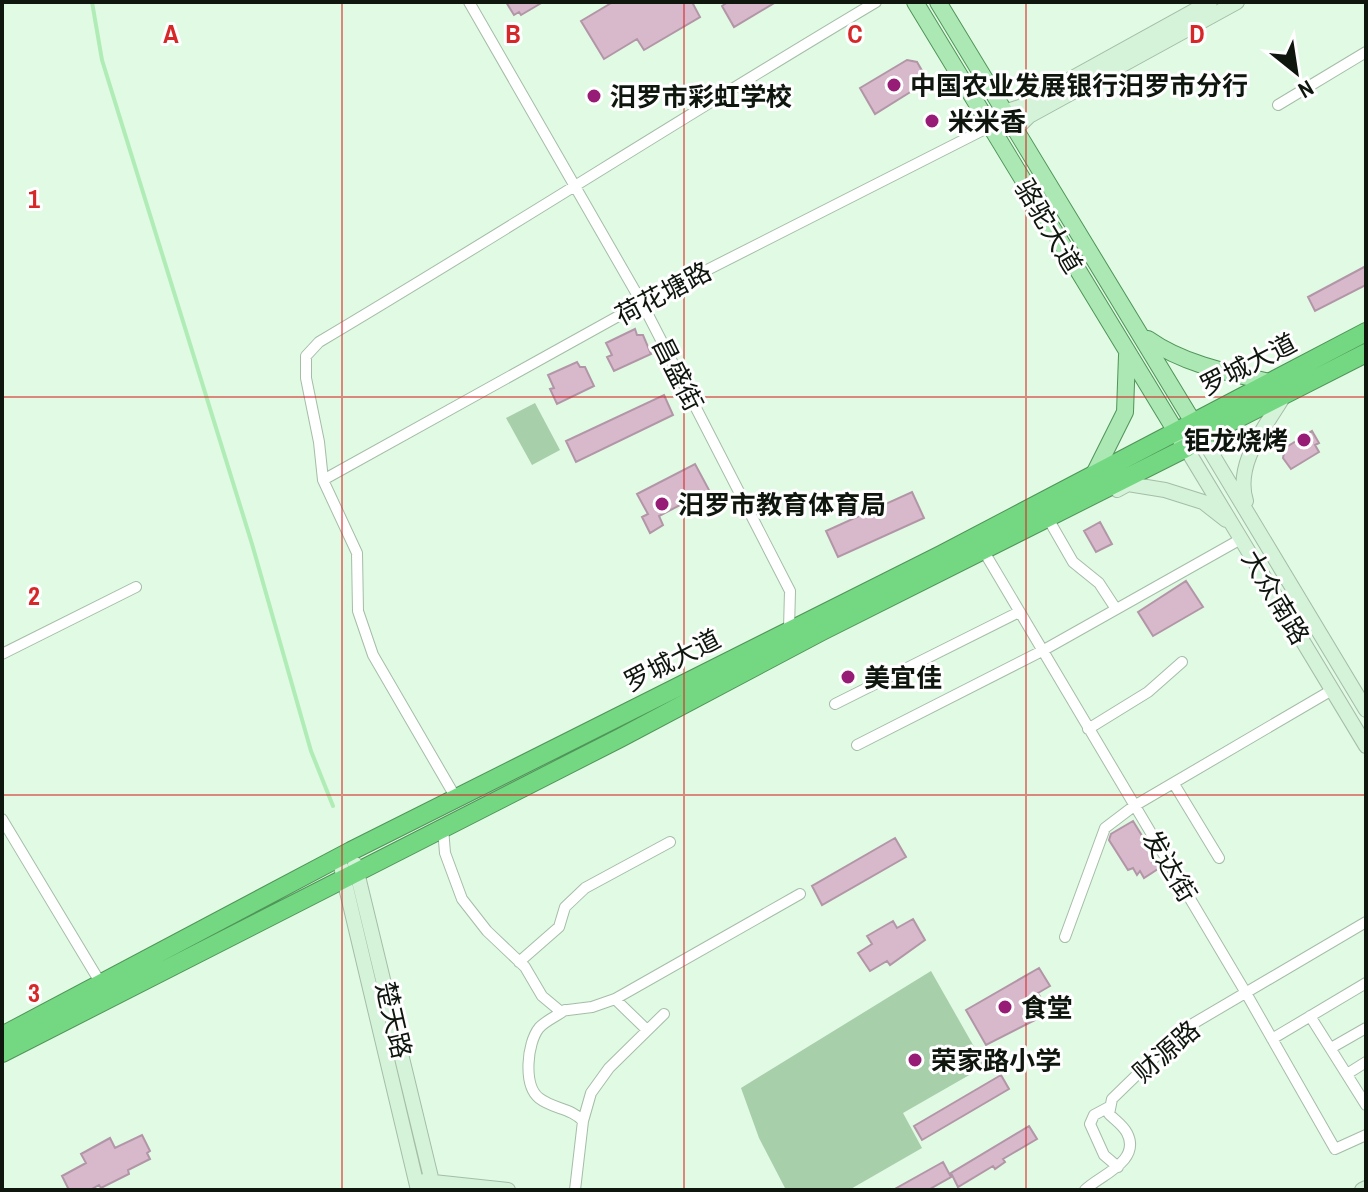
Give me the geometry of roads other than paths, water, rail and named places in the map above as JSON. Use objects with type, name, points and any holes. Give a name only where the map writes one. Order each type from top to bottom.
[{"type":"highway","name":"罗城大道","points":[[2,1036],[106,992],[443,828],[962,560],[1194,436],[1366,332]]},
{"type":"highway","name":"罗城大道","points":[[1278,388],[1366,353]]},
{"type":"highway","name":"罗城大道","points":[[2,1053],[345,854],[928,562],[1176,432],[1194,436]]},
{"type":"main road","name":"骆驼大道","points":[[915,2],[1176,432]]},
{"type":"main road","name":"骆驼大道","points":[[938,2],[1143,336],[1194,436]]},
{"type":"main road","points":[[1004,112],[1020,107],[1210,2]]},
{"type":"main road","points":[[989,127],[1016,129],[1029,116],[1237,2]]},
{"type":"main road","points":[[1143,336],[1167,353],[1278,388],[1248,457],[1242,487],[1251,517]]},
{"type":"main road","points":[[1094,474],[1125,412],[1127,354]]},
{"type":"main road","name":"大众南路","points":[[1194,436],[1251,517],[1366,710]]},
{"type":"main road","name":"大众南路","points":[[1194,436],[1233,525],[1366,746]]},
{"type":"main road","points":[[962,560],[986,555],[1128,484],[1165,490],[1203,502],[1233,525]]},
{"type":"main road","name":"楚天路","points":[[345,854],[433,1186]]},
{"type":"main road","name":"楚天路","points":[[350,874],[417,1185]]},
{"type":"main road","points":[[417,1185],[505,1190]]},
{"type":"street","name":"昌盛街","points":[[469,2],[642,303],[790,591],[789,629]]},
{"type":"street","points":[[456,798],[373,655],[358,611],[357,553],[323,480],[306,378],[306,356],[319,342],[876,2]]},
{"type":"street","points":[[1278,105],[1366,52]]},
{"type":"street","name":"荷花塘路","points":[[323,480],[642,303],[989,127],[1004,112]]},
{"type":"street","points":[[1050,522],[1073,562],[1099,583],[1116,609]]},
{"type":"street","points":[[857,745],[1042,651],[1241,539]]},
{"type":"street","name":"发达街","points":[[986,555],[1335,1149],[1366,1135]]},
{"type":"street","points":[[2,654],[136,587]]},
{"type":"street","points":[[835,704],[1019,612]]},
{"type":"street","points":[[1088,729],[1148,692],[1182,662]]},
{"type":"street","points":[[1065,937],[1105,828],[1134,806],[1332,690]]},
{"type":"street","points":[[1174,784],[1219,858]]},
{"type":"street","points":[[2,819],[106,992]]},
{"type":"street","points":[[443,828],[445,853],[462,899],[487,931],[519,962],[542,996],[560,1011],[592,1007],[615,999],[800,894]]},
{"type":"street","points":[[519,962],[559,927],[565,907],[585,888],[670,842]]},
{"type":"street","name":"财源路","points":[[1118,1167],[1104,1155],[1090,1124],[1094,1115],[1109,1107],[1112,1099],[1184,1029],[1366,922]]},
{"type":"street","points":[[1272,1039],[1366,983]]},
{"type":"street","points":[[615,999],[647,1030]]},
{"type":"street","points":[[565,1010],[540,1027],[533,1040],[528,1079],[539,1098],[575,1113],[583,1121]]},
{"type":"street","points":[[575,1190],[583,1121],[591,1093],[609,1068],[664,1014]]},
{"type":"street","points":[[1310,1016],[1366,1105]]},
{"type":"street","points":[[1331,1048],[1366,1028]]},
{"type":"street","points":[[1347,1074],[1366,1062]]},
{"type":"street","points":[[1085,1189],[1118,1167],[1130,1146],[1128,1134],[1112,1117],[1109,1107]]},
{"type":"waterway","points":[[92,2],[102,60],[252,544],[311,751],[333,806]]},
{"type":"place","name":"中国农业发展银行汨罗市分行","points":[[894,85]]},
{"type":"place","name":"汨罗市彩虹学校","points":[[594,96]]},
{"type":"place","name":"米米香","points":[[932,121]]},
{"type":"place","name":"钜龙烧烤","points":[[1304,440]]},
{"type":"place","name":"汨罗市教育体育局","points":[[662,504]]},
{"type":"place","name":"美宜佳","points":[[848,677]]},
{"type":"place","name":"食堂","points":[[1005,1007]]},
{"type":"place","name":"荣家路小学","points":[[915,1060]]}]
